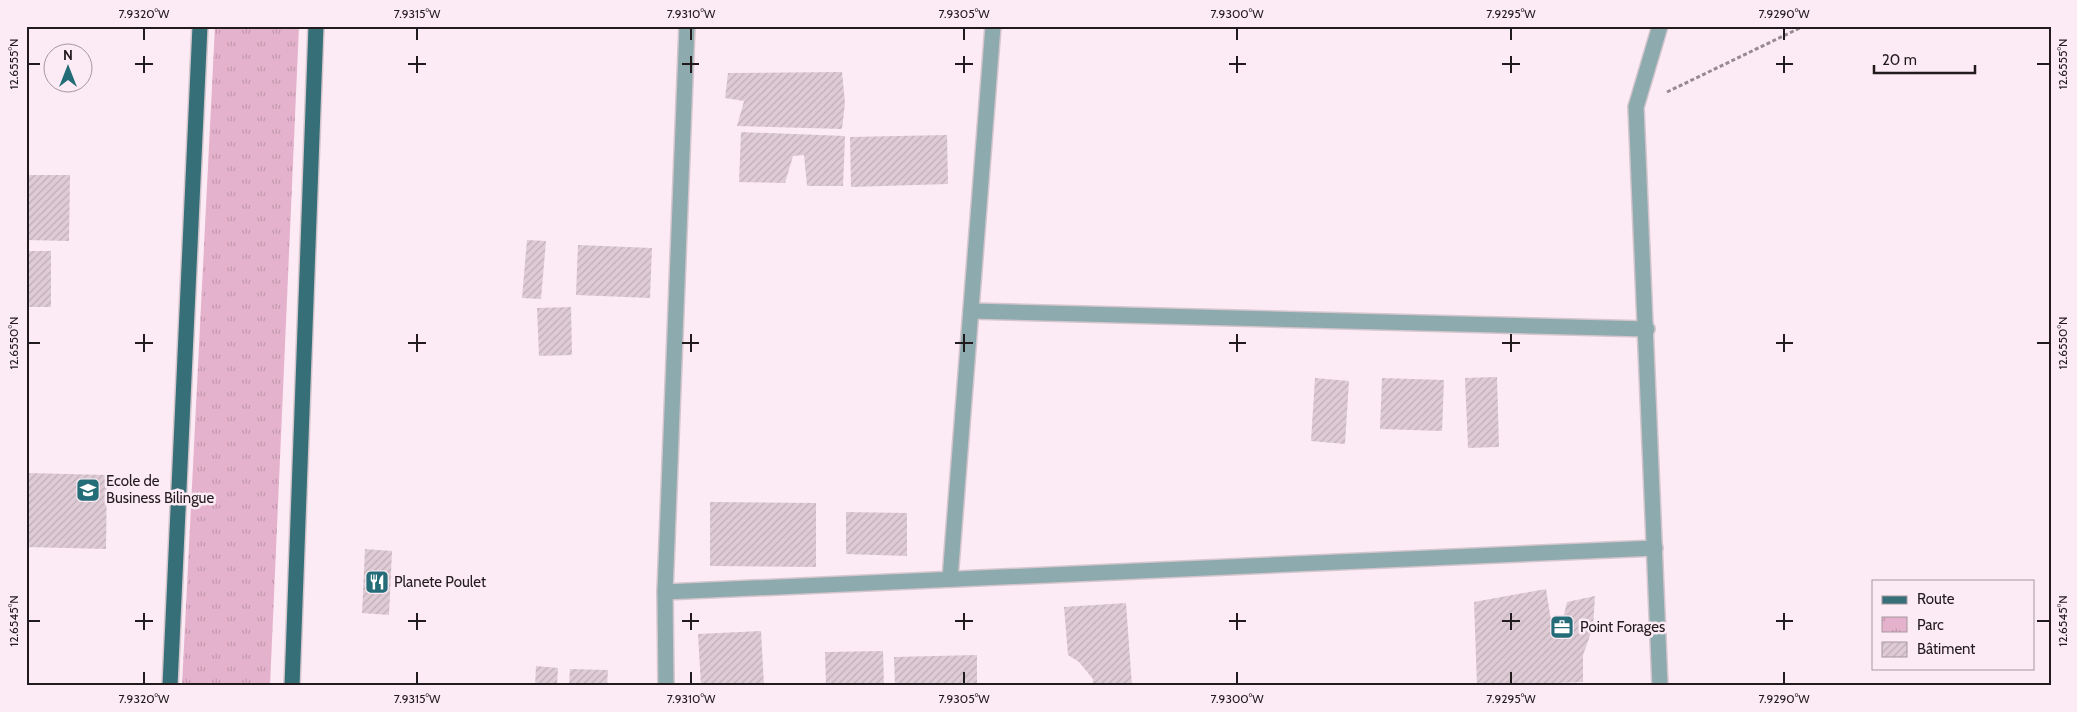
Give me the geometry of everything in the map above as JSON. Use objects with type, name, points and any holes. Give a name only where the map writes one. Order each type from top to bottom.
[{"type":"main road","points":[[170,686],[200,26]]},
{"type":"main road","points":[[292,686],[316,26]]},
{"type":"street","points":[[666,686],[665,592],[687,26]]},
{"type":"street","points":[[950,580],[993,26]]},
{"type":"street","points":[[1660,26],[1636,107],[1647,329],[1660,686]]},
{"type":"street","points":[[971,311],[1647,329]]},
{"type":"street","points":[[665,592],[1655,548]]},
{"type":"path","points":[[1636,107],[1804,26]]},
{"type":"green space","points":[[215,26],[299,26],[270,686],[182,686]]},
{"type":"building","points":[[842,72],[845,103],[842,129],[737,126],[744,101],[725,98],[728,73]]},
{"type":"building","points":[[741,132],[845,136],[843,186],[807,186],[804,155],[793,156],[785,183],[739,182]]},
{"type":"building","points":[[947,135],[948,184],[851,187],[850,137]]},
{"type":"building","points":[[26,175],[70,175],[69,241],[26,240]]},
{"type":"building","points":[[527,240],[546,241],[541,299],[522,298]]},
{"type":"building","points":[[578,245],[652,248],[650,298],[576,295]]},
{"type":"building","points":[[26,251],[51,251],[51,307],[26,307]]},
{"type":"building","points":[[571,307],[572,355],[539,356],[537,308]]},
{"type":"building","points":[[1497,377],[1499,447],[1468,448],[1465,378]]},
{"type":"building","points":[[1315,378],[1349,381],[1345,444],[1311,441]]},
{"type":"building","points":[[1382,378],[1444,380],[1442,431],[1380,429]]},
{"type":"building","points":[[26,473],[107,475],[106,549],[26,547]]},
{"type":"building","points":[[710,502],[816,503],[816,567],[710,566]]},
{"type":"building","points":[[846,512],[907,513],[907,556],[846,554]]},
{"type":"building","name":"Planete Poulet","points":[[365,549],[392,551],[389,615],[362,613]]},
{"type":"building","points":[[1546,589],[1552,627],[1559,636],[1567,602],[1595,596],[1593,627],[1583,655],[1583,682],[1477,686],[1474,602]]},
{"type":"building","points":[[1126,603],[1132,686],[1092,686],[1093,679],[1079,662],[1068,655],[1064,607]]},
{"type":"building","points":[[761,631],[764,686],[701,686],[698,634]]},
{"type":"building","points":[[883,651],[884,686],[826,686],[825,652]]},
{"type":"building","points":[[977,655],[977,686],[895,686],[894,657]]},
{"type":"building","points":[[536,666],[558,668],[557,686],[535,686]]},
{"type":"building","points":[[570,669],[608,670],[607,686],[569,686]]},
{"type":"place","name":"Ecole de Business Bilingue","points":[[88,490]]},
{"type":"place","name":"Planete Poulet","points":[[377,582]]},
{"type":"place","name":"Point Forages","points":[[1562,627]]}]
